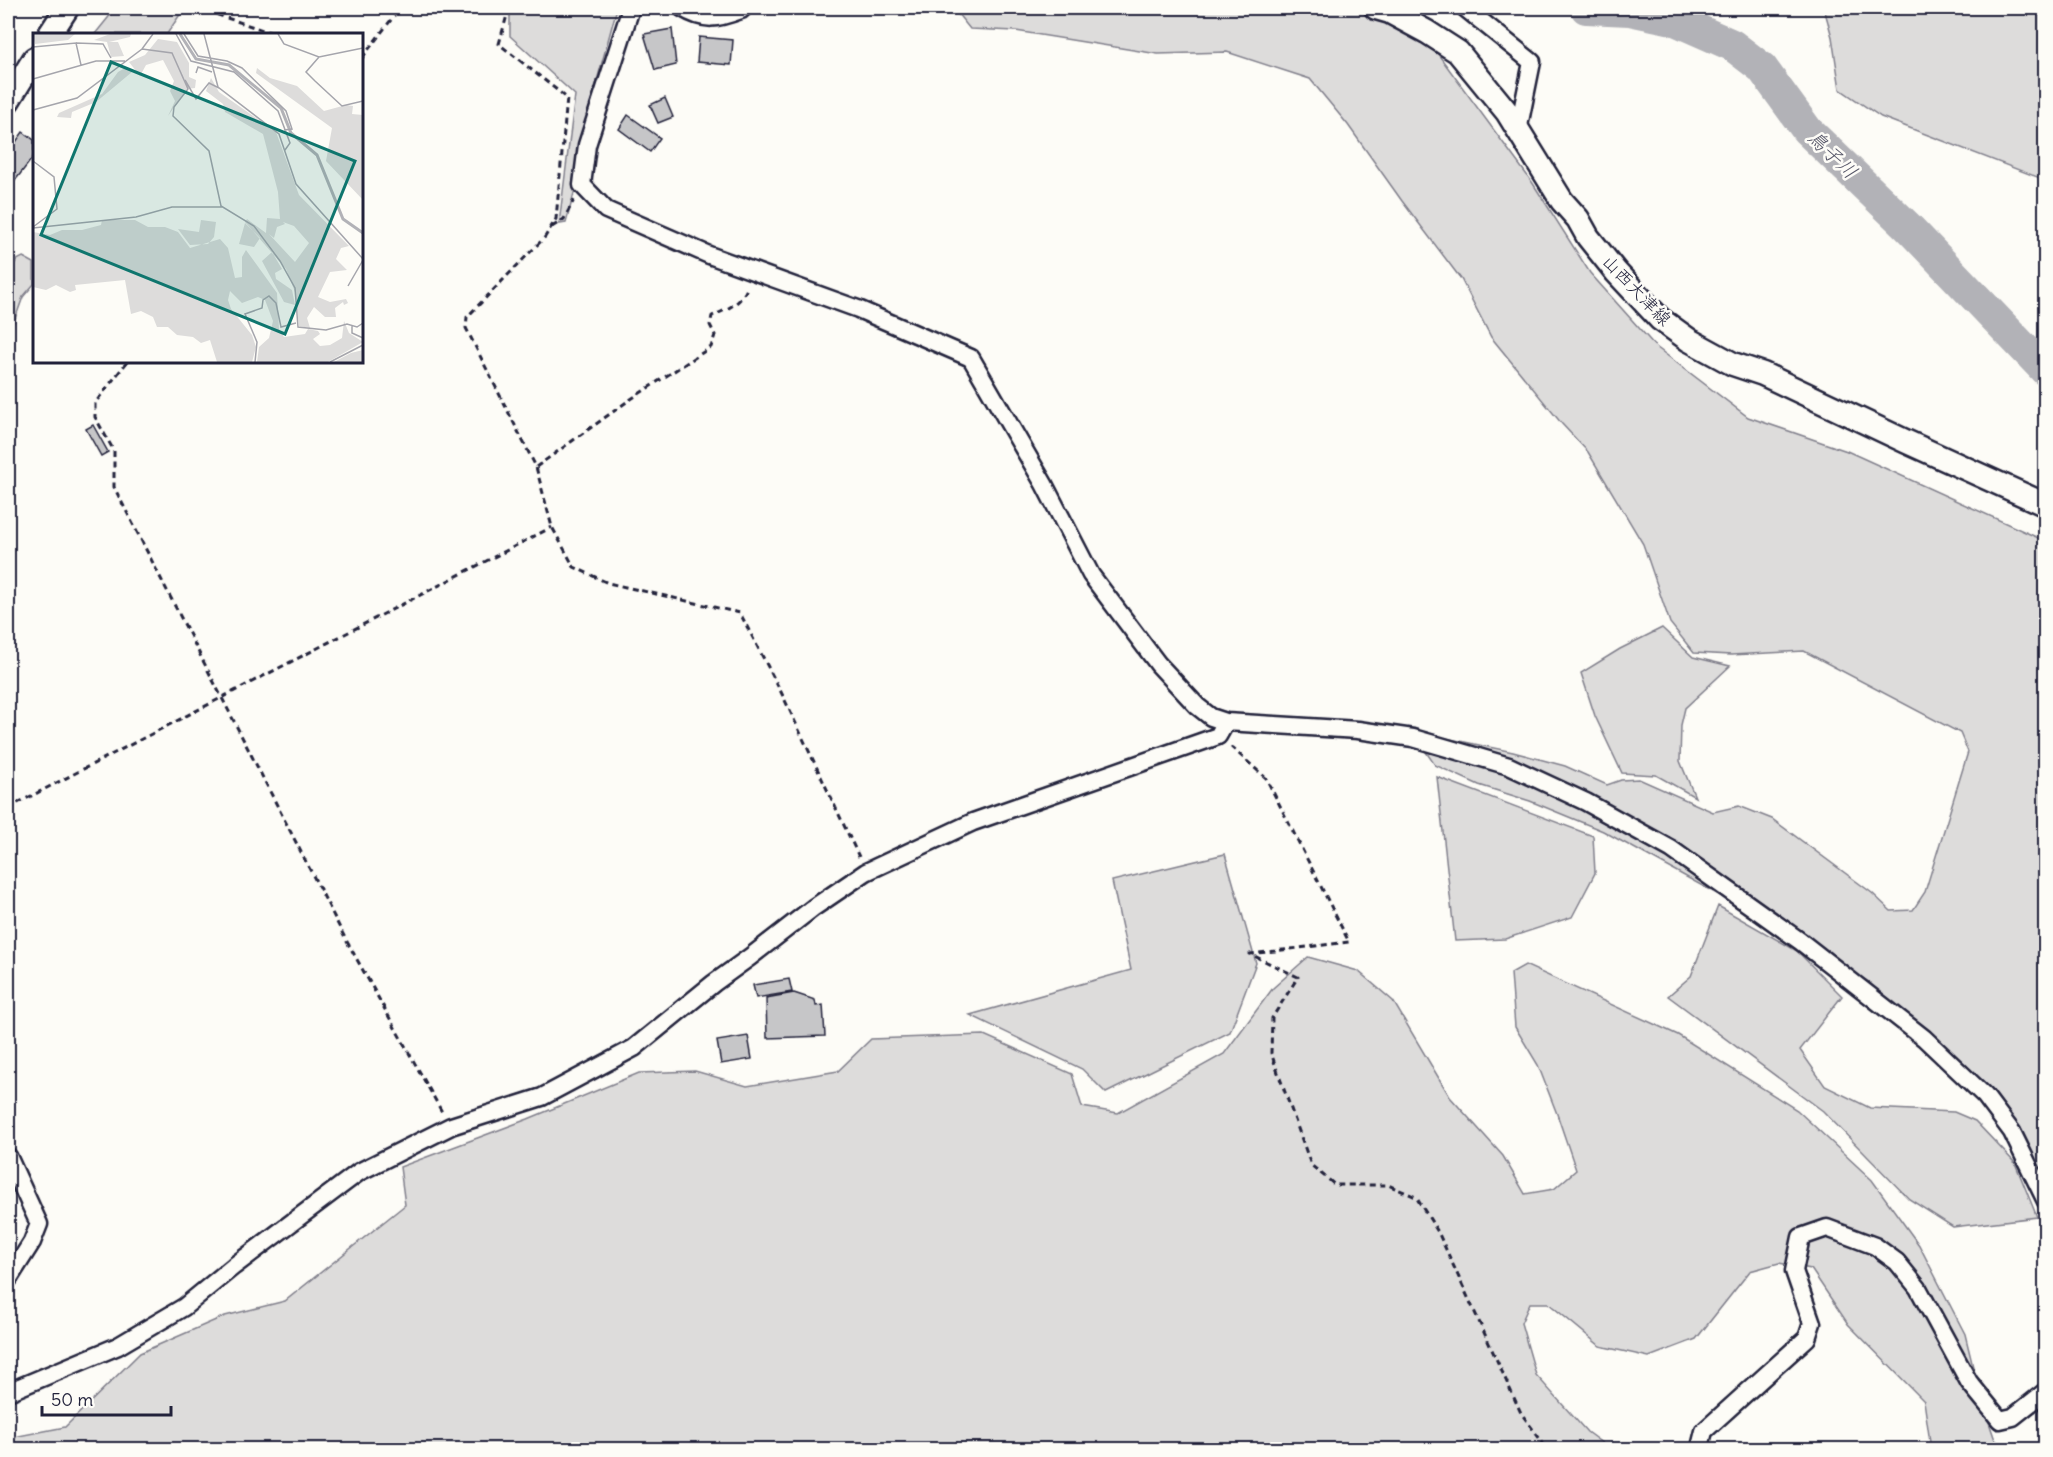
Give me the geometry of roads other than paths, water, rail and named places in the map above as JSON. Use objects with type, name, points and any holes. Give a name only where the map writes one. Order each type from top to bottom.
[{"type":"main road","points":[[51,33],[68,8]]},
{"type":"main road","name":"山西大津線","points":[[1376,8],[1390,12],[1458,52],[1507,112],[1562,201],[1578,219],[1588,237],[1616,272],[1660,319],[1689,340],[1733,364],[1763,374],[2046,505]]},
{"type":"main road","points":[[8,101],[33,61]]},
{"type":"street","points":[[631,8],[587,146],[582,185],[606,210],[709,255],[858,309],[971,358],[1044,484],[1092,575],[1158,664],[1222,729]]},
{"type":"street","points":[[682,8],[702,18],[720,18],[743,8]]},
{"type":"street","points":[[1465,8],[1532,62],[1518,130]]},
{"type":"street","points":[[8,1392],[128,1340],[184,1307],[234,1266],[359,1172],[451,1126],[542,1097],[634,1048],[714,983],[813,908],[866,872],[974,822],[1222,729],[1358,730],[1413,738],[1509,766],[1586,802],[1671,849],[1800,941],[1932,1045],[1985,1096],[2012,1132],[2046,1201]]},
{"type":"street","points":[[8,1156],[39,1224],[32,1242],[8,1280]]},
{"type":"street","points":[[1704,1449],[1701,1443],[1704,1431],[1807,1338],[1812,1323],[1794,1271],[1801,1237],[1827,1228],[1875,1246],[1897,1262],[1918,1288],[1969,1382],[2000,1420],[2013,1417],[2046,1392]]},
{"type":"waterway","name":"鳥子川","points":[[1586,8],[1630,10],[1673,19],[1732,45],[1762,68],[1807,130],[1908,227],[2046,371]]}]
